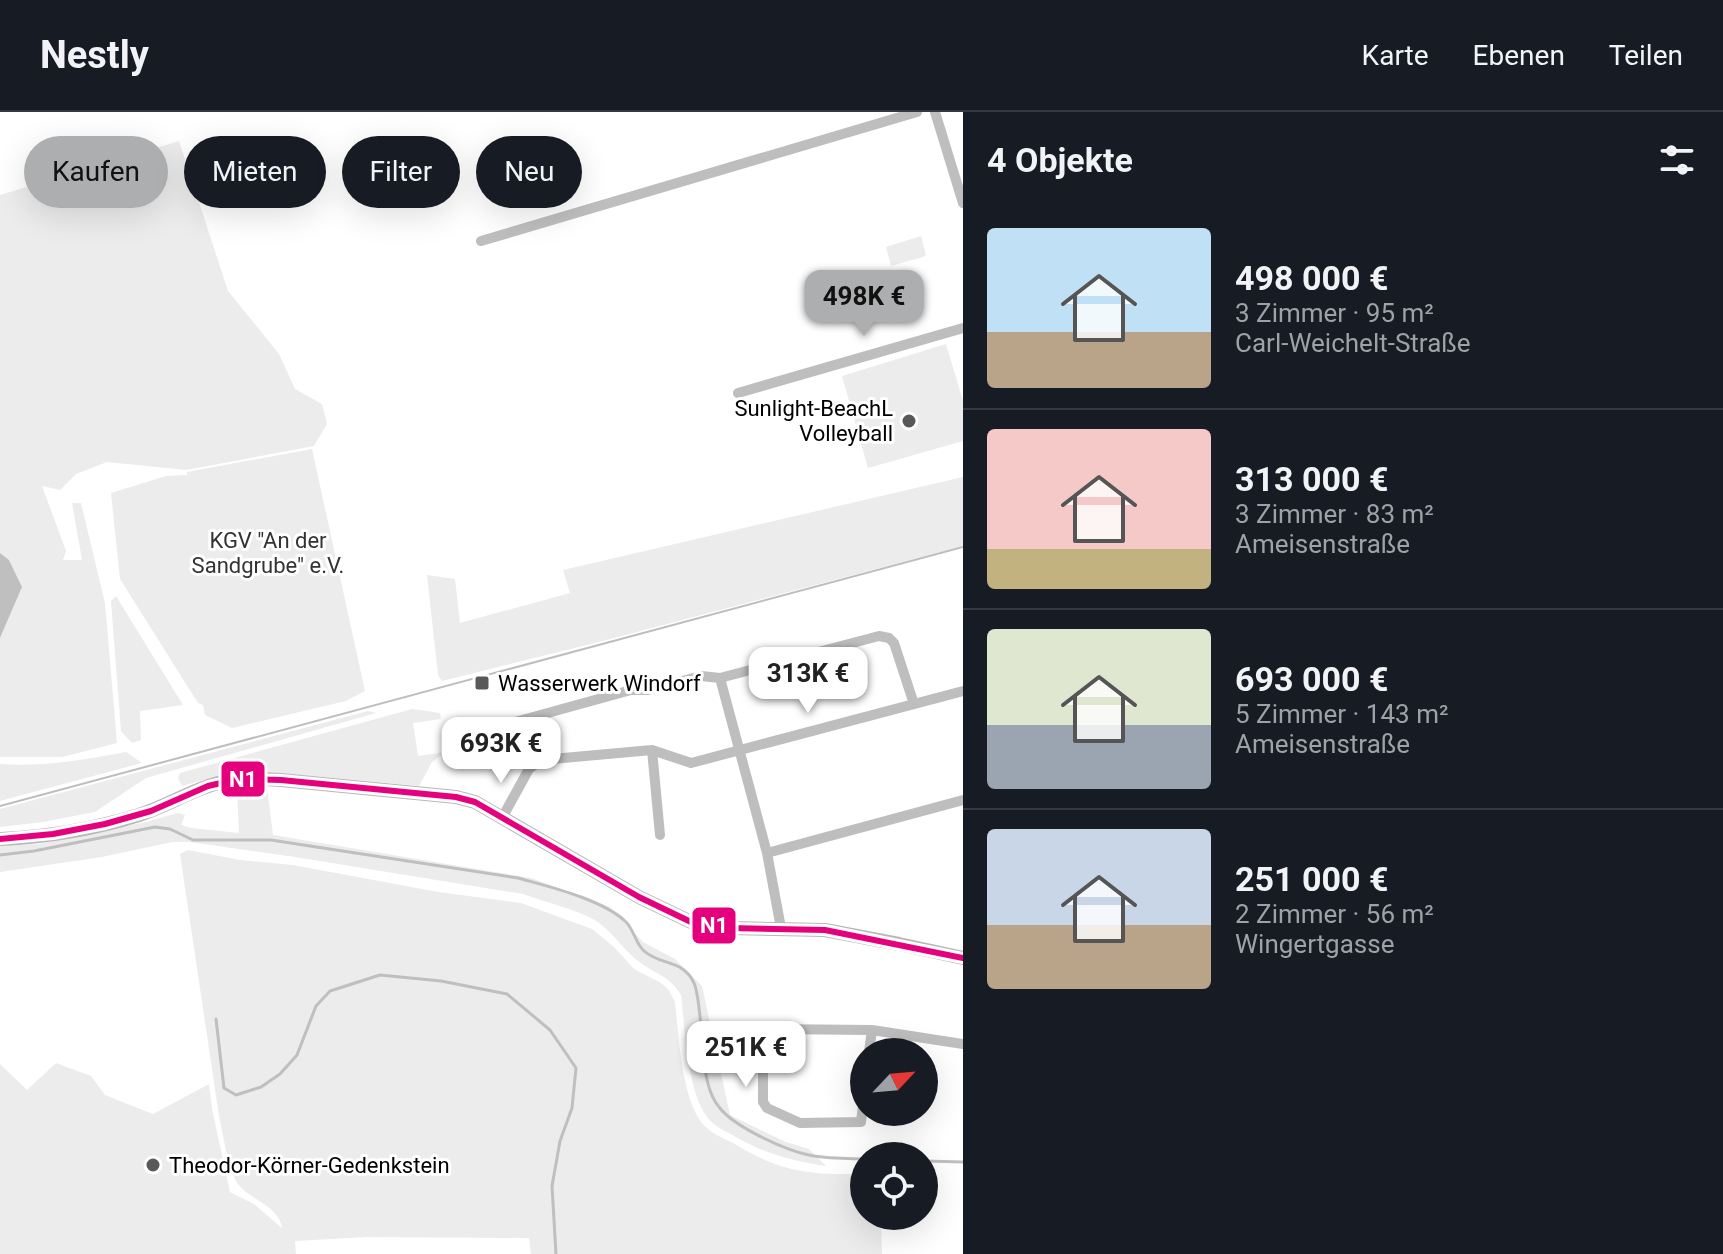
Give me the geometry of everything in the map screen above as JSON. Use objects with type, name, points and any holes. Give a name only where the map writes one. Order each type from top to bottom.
[{"type":"main road","points":[[0,839],[39,837],[86,829],[143,814],[215,784],[253,778],[456,797],[475,802],[639,897],[691,922],[729,928],[825,930],[963,958]]},
{"type":"street","points":[[481,241],[917,112]]},
{"type":"street","points":[[935,112],[963,203]]},
{"type":"street","points":[[738,393],[963,328]]},
{"type":"street","points":[[515,722],[631,690],[648,690],[701,676],[720,678],[879,636],[889,638],[894,643],[914,704]]},
{"type":"street","points":[[720,678],[767,853],[781,928]]},
{"type":"street","points":[[502,818],[529,769],[541,760],[652,750],[691,763],[963,691]]},
{"type":"street","points":[[652,750],[660,835]]},
{"type":"street","points":[[767,853],[963,800]]},
{"type":"street","points":[[850,1122],[800,1123],[767,1108],[763,1102],[763,1032],[767,1029],[872,1030],[963,1044]]},
{"type":"street","points":[[871,1038],[872,1030]]},
{"type":"green space","points":[[179,141],[184,156],[184,208],[201,208],[228,291],[279,354],[295,389],[322,404],[327,424],[314,446],[186,470],[107,462],[76,474],[60,490],[42,486],[66,551],[63,560],[82,560],[72,503],[81,503],[105,603],[117,743],[62,757],[0,757],[0,638],[22,587],[9,560],[0,553],[0,195],[24,188],[24,208],[168,208],[168,144]]},
{"type":"green space","points":[[921,236],[926,255],[891,266],[886,247]]},
{"type":"green space","name":"Sunlight-BeachL Volleyball","points":[[946,344],[963,401],[963,441],[868,468],[842,376]]},
{"type":"green space","name":"KGV \"An der Sandgrube\" e.V.","points":[[312,449],[365,691],[346,701],[232,728],[205,715],[203,705],[198,703],[120,579],[111,493],[166,476],[187,475],[187,472]]},
{"type":"green space","points":[[963,477],[963,546],[442,681],[438,675],[427,575],[455,579],[460,623],[570,593],[563,570]]},
{"type":"green space","points":[[116,596],[183,705],[140,711],[141,740],[132,743],[121,731],[111,601]]},
{"type":"green space","points":[[412,709],[440,713],[441,719],[413,723],[418,756],[446,752],[432,762],[419,786],[259,771],[235,771],[182,786],[178,778],[180,773]]},
{"type":"green space","points":[[368,711],[376,713],[146,778],[95,812],[0,827],[0,809]]},
{"type":"green space","points":[[126,752],[142,763],[0,801],[0,764],[48,764]]},
{"type":"green space","points":[[267,787],[273,835],[531,878],[610,907],[643,942],[675,959],[702,986],[730,1115],[786,1142],[809,1149],[826,1166],[766,1152],[709,1120],[700,1105],[691,1075],[681,995],[666,979],[632,956],[599,923],[567,908],[523,894],[190,842],[172,842],[102,857],[0,872],[0,845],[38,844],[178,813],[185,815],[181,825],[239,833],[237,788]]},
{"type":"green space","points":[[188,850],[240,860],[293,865],[438,892],[521,903],[592,929],[634,969],[669,990],[675,1002],[685,1082],[702,1123],[720,1137],[757,1157],[784,1167],[817,1173],[850,1174],[850,1230],[881,1230],[882,1254],[531,1254],[529,1238],[367,1237],[295,1241],[296,1254],[0,1254],[0,1064],[27,1090],[56,1063],[91,1076],[105,1095],[153,1114],[209,1084],[230,1192],[254,1204],[282,1228],[276,1214],[238,1184],[229,1161],[219,1116],[180,854]]},
{"type":"shaded area","points":[[0,553],[9,560],[22,587],[0,638]]},
{"type":"waterway","points":[[0,855],[155,827],[170,829],[193,840],[271,840],[518,878],[574,895],[615,913],[628,924],[644,951],[678,966],[689,975],[698,999],[708,1086],[726,1115],[761,1137],[799,1152],[850,1158]]},
{"type":"waterway","points":[[216,1019],[224,1088],[236,1095],[261,1087],[280,1074],[297,1055],[316,1006],[330,991],[380,975],[441,981],[507,994],[550,1030],[576,1068],[572,1108],[560,1141],[552,1186],[556,1254]]},
{"type":"waterway","points":[[938,1161],[963,1162]]},
{"type":"tram line","points":[[0,806],[963,547]]},
{"type":"transit line","name":"N1","points":[[0,839],[53,834],[105,824],[151,811],[208,786],[238,779],[281,780],[456,797],[475,802],[639,897],[691,922],[729,928],[825,930],[963,958]]},
{"type":"place","name":"Sunlight-BeachL Volleyball","points":[[909,421]]},
{"type":"place","name":"Wasserwerk Windorf","points":[[482,683]]},
{"type":"place","name":"Theodor-Körner-Gedenkstein","points":[[153,1165]]}]
